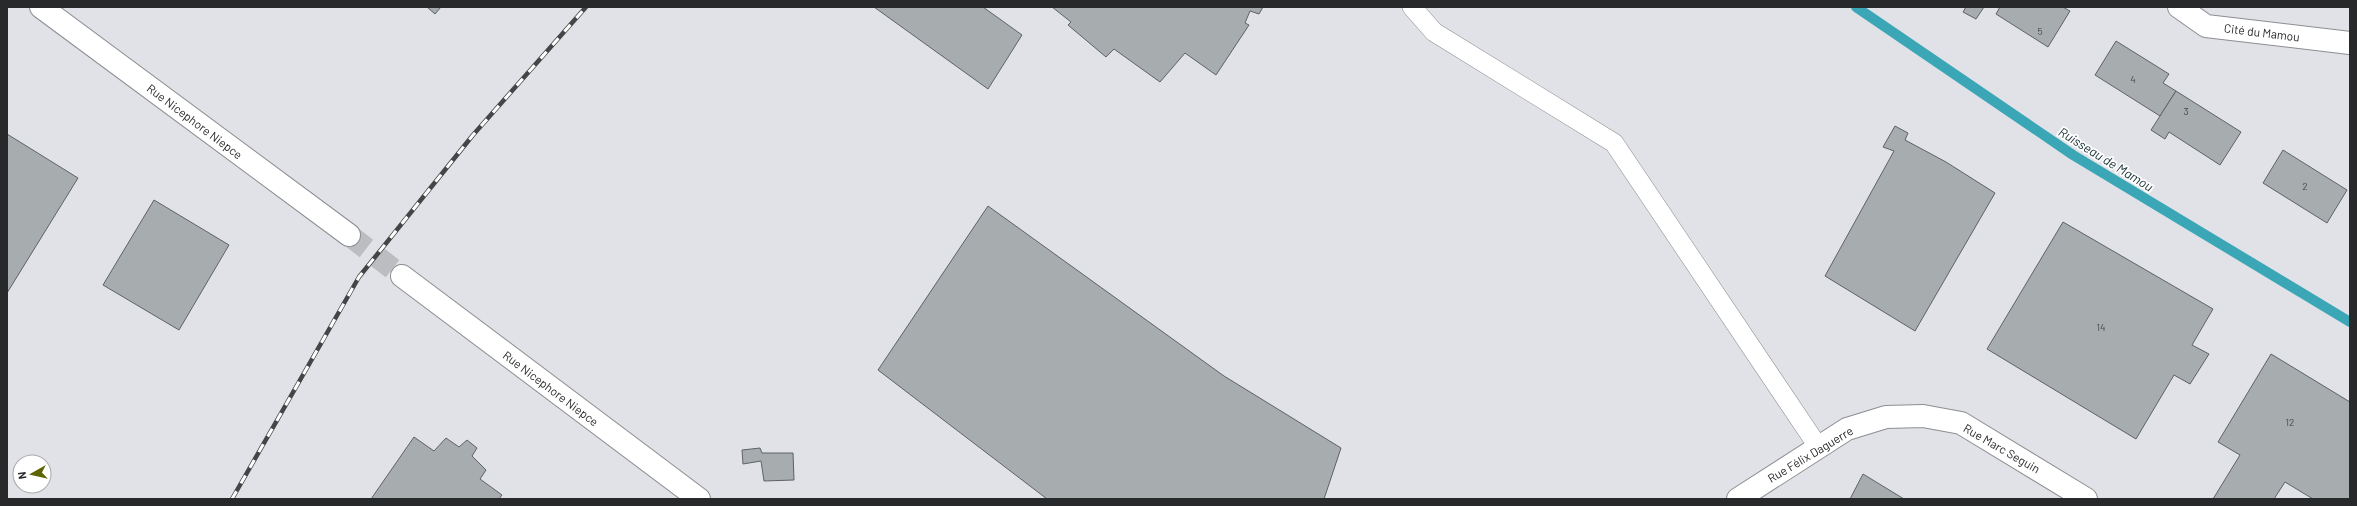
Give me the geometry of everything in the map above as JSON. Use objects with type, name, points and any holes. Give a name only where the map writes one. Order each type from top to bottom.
[{"type":"street","name":"Rue Nicephore Niepce","points":[[41,7],[349,235]]},
{"type":"street","name":"Cité du Mamou","points":[[2179,7],[2206,26],[2350,43]]},
{"type":"street","name":"Rue Nicephore Niepce","points":[[402,276],[699,499]]},
{"type":"street","name":"Rue Marc Seguin","points":[[1886,417],[1923,416],[1961,423],[2086,499]]},
{"type":"street","name":"Rue Félix Daguerre","points":[[1738,499],[1847,429],[1886,417]]},
{"type":"lane","points":[[1412,7],[1434,32],[1614,143],[1819,448]]},
{"type":"building","points":[[427,7],[441,7],[435,14]]},
{"type":"building","points":[[874,7],[983,7],[1022,35],[988,89]]},
{"type":"building","points":[[1052,7],[1263,7],[1259,14],[1250,11],[1245,23],[1249,25],[1216,75],[1185,53],[1160,82],[1114,49],[1106,57],[1068,25],[1071,22]]},
{"type":"building","points":[[1966,7],[1984,7],[1976,19],[1963,12]]},
{"type":"building","points":[[2000,7],[2063,7],[2070,11],[2048,47],[1996,14]]},
{"type":"building","points":[[2116,41],[2169,74],[2163,83],[2176,91],[2160,116],[2095,75]]},
{"type":"building","points":[[2176,91],[2241,132],[2220,165],[2169,132],[2165,139],[2151,130]]},
{"type":"building","points":[[1895,126],[1908,133],[1905,140],[1946,162],[1995,193],[1915,331],[1825,276],[1894,151],[1883,147]]},
{"type":"building","points":[[7,134],[78,178],[7,293]]},
{"type":"building","points":[[2283,150],[2347,190],[2327,223],[2263,183]]},
{"type":"building","points":[[154,200],[229,245],[179,330],[103,285]]},
{"type":"building","points":[[988,206],[1224,376],[1341,448],[1324,499],[1047,499],[878,370]]},
{"type":"building","points":[[2063,222],[2213,309],[2192,345],[2209,354],[2190,384],[2174,375],[2136,439],[1987,349]]},
{"type":"building","points":[[2271,354],[2350,402],[2350,499],[2313,499],[2285,482],[2274,499],[2213,499],[2240,455],[2218,442]]},
{"type":"building","points":[[414,437],[434,451],[446,438],[459,447],[467,440],[477,448],[472,456],[486,470],[480,479],[502,495],[499,499],[371,499]]},
{"type":"building","points":[[760,448],[762,453],[793,453],[794,480],[764,481],[761,461],[743,464],[742,450]]},
{"type":"building","points":[[1863,474],[1904,499],[1850,499]]},
{"type":"waterway","name":"Ruisseau de Mamou","points":[[1856,7],[2073,155],[2350,322]]},
{"type":"tunnel","points":[[349,235],[402,276]]},
{"type":"railway","points":[[232,499],[359,277],[473,135],[586,7]]}]
